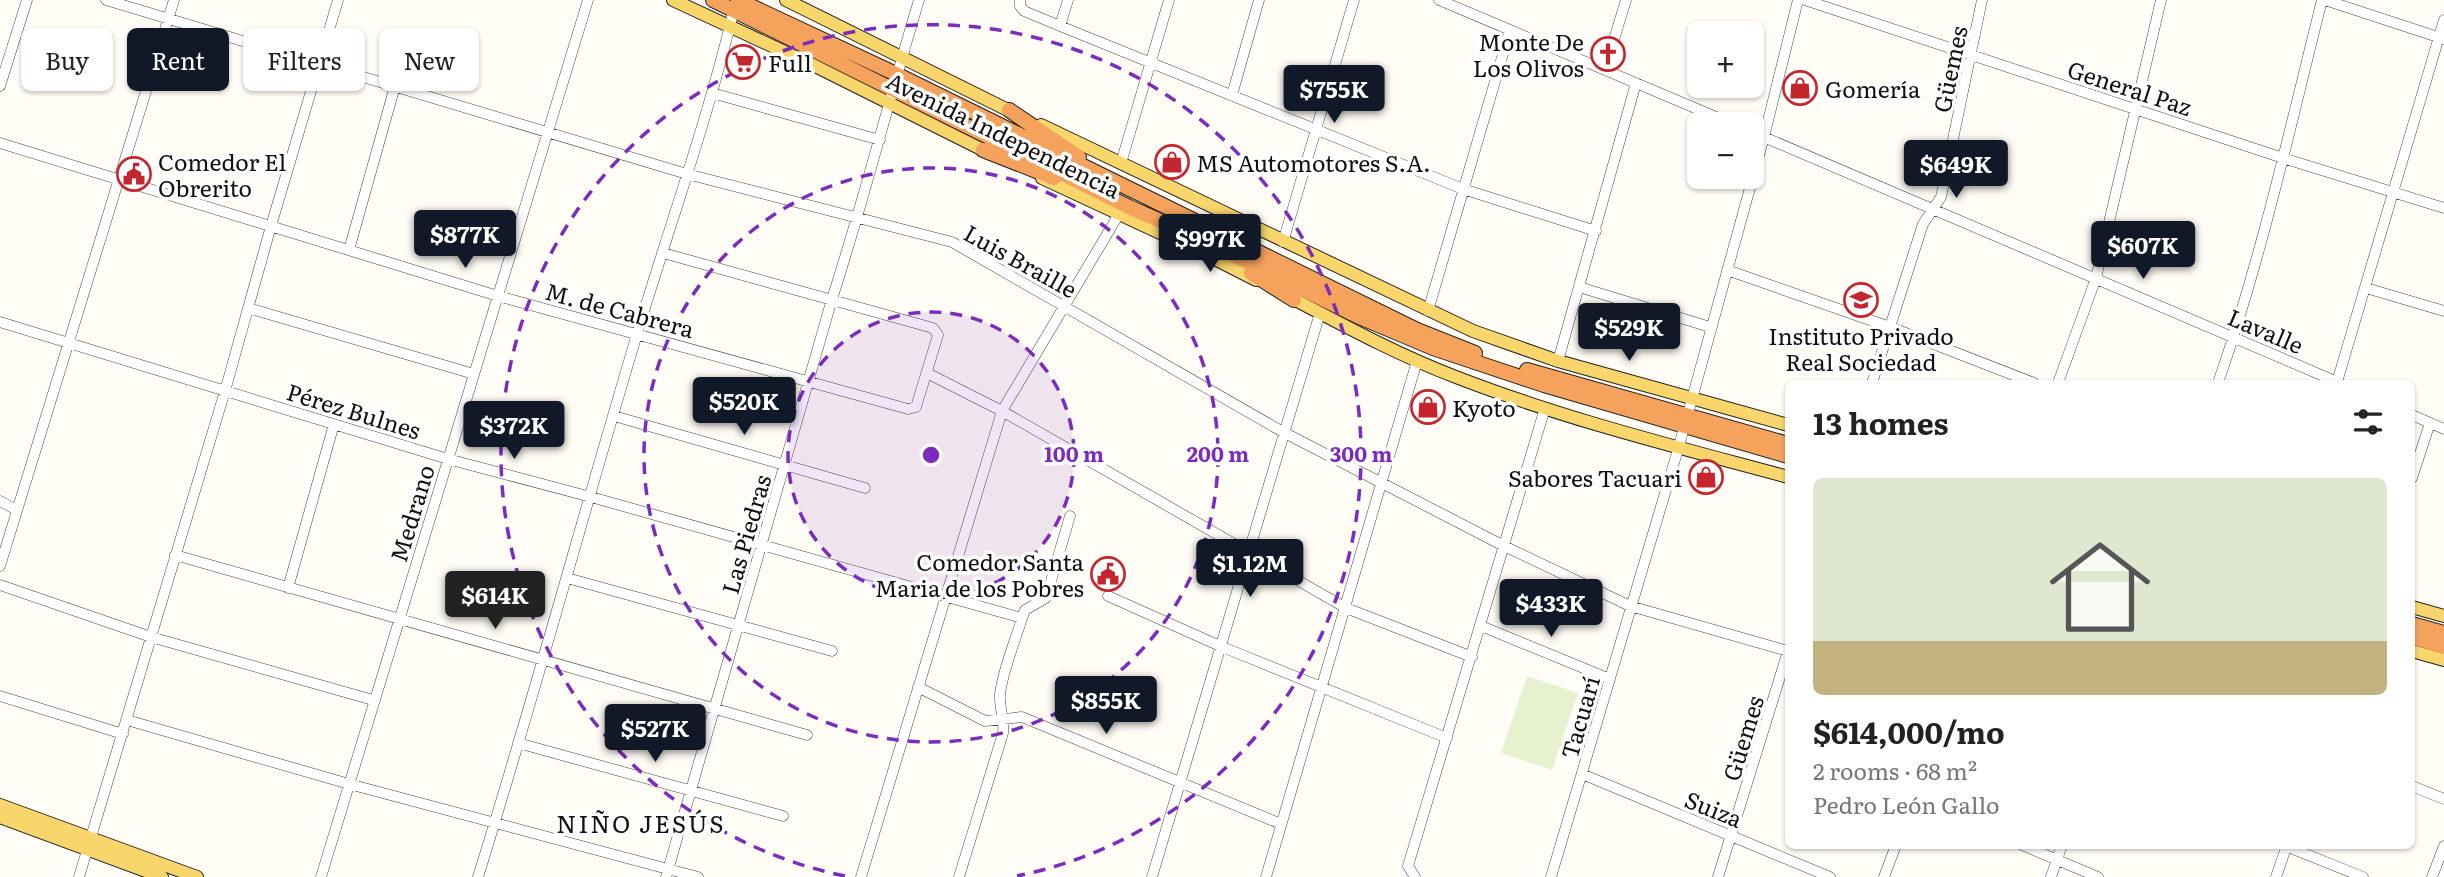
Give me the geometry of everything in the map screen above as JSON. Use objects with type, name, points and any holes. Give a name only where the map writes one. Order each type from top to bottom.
[{"type":"highway","name":"Avenida Independencia","points":[[713,0],[736,3],[1417,330],[1466,350],[1785,455]]},
{"type":"highway","name":"Avenida Independencia","points":[[894,81],[1124,211],[1207,242],[1357,316],[1433,348],[1544,385],[1785,443]]},
{"type":"highway","points":[[1009,110],[1130,191]]},
{"type":"highway","points":[[984,150],[1124,211]]},
{"type":"highway","points":[[1207,242],[1245,270],[1294,300]]},
{"type":"highway","points":[[2415,625],[2444,633]]},
{"type":"highway","points":[[2415,639],[2444,647]]},
{"type":"main road","name":"Avenida Independencia","points":[[673,0],[815,66],[984,150]]},
{"type":"main road","name":"Avenida Independencia","points":[[786,0],[1009,110],[1473,331],[1558,361],[1785,424]]},
{"type":"main road","name":"Avenida Independencia","points":[[1124,211],[1417,361],[1545,408],[1785,476]]},
{"type":"main road","points":[[2415,608],[2444,616]]},
{"type":"main road","points":[[2415,652],[2444,660]]},
{"type":"main road","points":[[0,805],[162,877]]},
{"type":"main road","points":[[0,817],[197,877]]},
{"type":"street","points":[[0,86],[27,0]]},
{"type":"street","name":"Luis Braille","points":[[106,0],[243,41]]},
{"type":"street","points":[[0,566],[174,0]]},
{"type":"street","points":[[330,28],[338,0]]},
{"type":"street","name":"Medrano","points":[[321,877],[588,0]]},
{"type":"street","name":"Las Piedras","points":[[667,873],[832,299],[858,220],[894,81],[919,0]]},
{"type":"street","points":[[1060,26],[1068,0]]},
{"type":"street","points":[[1121,163],[1169,0]]},
{"type":"street","points":[[1232,95],[1259,0]]},
{"type":"street","points":[[1283,242],[1354,0]]},
{"type":"street","points":[[1605,69],[1626,0]]},
{"type":"street","name":"Tacuarí","points":[[1764,138],[1798,0]]},
{"type":"street","name":"General Paz","points":[[1805,0],[2283,158],[2444,208]]},
{"type":"street","name":"Güemes","points":[[1873,380],[1923,224],[1941,197],[1982,0]]},
{"type":"street","points":[[2059,380],[2096,278],[2161,0]]},
{"type":"street","points":[[2219,380],[2234,337],[2283,158],[2323,0],[2441,38]]},
{"type":"street","points":[[1443,1],[1705,112]]},
{"type":"street","points":[[478,877],[544,661],[637,334],[712,93],[736,3]]},
{"type":"street","points":[[1020,3],[1024,11],[1463,189],[1596,231]]},
{"type":"street","points":[[2339,380],[2392,192],[2441,38],[2444,20]]},
{"type":"street","points":[[1428,311],[1510,30]]},
{"type":"street","points":[[1558,361],[1636,83]]},
{"type":"street","points":[[79,877],[312,91]]},
{"type":"street","points":[[349,250],[394,91]]},
{"type":"street","name":"Luis Braille","points":[[411,91],[687,174],[952,242],[1283,432],[1504,546],[1630,606],[1785,650]]},
{"type":"street","points":[[712,93],[880,140]]},
{"type":"street","name":"Lavalle","points":[[1764,138],[2331,380]]},
{"type":"street","name":"M. de Cabrera","points":[[0,143],[498,296],[908,409],[916,407],[927,373]]},
{"type":"street","name":"Tacuarí","points":[[1551,877],[1679,446],[1750,189]]},
{"type":"street","points":[[861,877],[1002,411],[1124,211]]},
{"type":"street","points":[[663,253],[933,328],[937,335],[927,373],[1002,411],[1249,550],[1346,608],[1472,657]]},
{"type":"street","points":[[1727,270],[1890,327],[2026,380]]},
{"type":"street","points":[[1579,287],[1710,327]]},
{"type":"street","points":[[2366,288],[2444,311]]},
{"type":"street","points":[[248,308],[474,374]]},
{"type":"street","points":[[1152,877],[1320,313]]},
{"type":"street","name":"Pérez Bulnes","points":[[0,321],[448,459],[1022,618]]},
{"type":"street","points":[[1266,877],[1417,361]]},
{"type":"street","points":[[1414,876],[1408,866],[1545,408]]},
{"type":"street","points":[[614,416],[865,488]]},
{"type":"street","points":[[2415,416],[2444,429]]},
{"type":"street","points":[[2415,469],[2430,423]]},
{"type":"street","points":[[288,588],[334,424]]},
{"type":"street","points":[[0,501],[17,510]]},
{"type":"street","points":[[959,877],[1003,733],[1005,719],[1000,694],[1022,618],[1025,610],[1046,598],[1070,516]]},
{"type":"street","points":[[175,555],[807,735]]},
{"type":"street","points":[[567,578],[832,651]]},
{"type":"street","points":[[0,585],[151,637],[373,700]]},
{"type":"street","points":[[1108,596],[1220,646],[1447,738]]},
{"type":"street","points":[[1481,626],[1610,679]]},
{"type":"street","name":"Güemes","points":[[1718,877],[1785,661]]},
{"type":"street","points":[[918,687],[985,721],[1022,718],[1281,824]]},
{"type":"street","points":[[0,696],[123,734]]},
{"type":"street","points":[[127,720],[667,873],[698,877]]},
{"type":"street","points":[[518,743],[783,816]]},
{"type":"street","name":"Suiza","points":[[1582,774],[1830,877]]},
{"type":"street","points":[[2415,787],[2444,799]]},
{"type":"street","points":[[2432,877],[2444,845]]},
{"type":"street","points":[[1884,877],[1894,849]]},
{"type":"street","points":[[2030,849],[2098,877]]},
{"type":"street","points":[[2051,877],[2060,849]]},
{"type":"street","points":[[2276,877],[2284,849]]},
{"type":"street","points":[[2293,849],[2363,877]]},
{"type":"green space","points":[[1527,676],[1578,693],[1552,770],[1501,753]]},
{"type":"place","name":"Monte De Los Olivos","points":[[1608,54]]},
{"type":"place","name":"Full","points":[[743,62]]},
{"type":"place","name":"Gomería","points":[[1800,88]]},
{"type":"place","name":"MS Automotores S.A.","points":[[1172,162]]},
{"type":"place","name":"Comedor El Obrerito","points":[[134,174]]},
{"type":"place","name":"Instituto Privado Real Sociedad","points":[[1861,300]]},
{"type":"place","name":"Kyoto","points":[[1428,407]]},
{"type":"place","name":"Sabores Tacuari","points":[[1706,477]]},
{"type":"place","name":"Comedor Santa Maria de los Pobres","points":[[1108,574]]},
{"type":"district","name":"NIÑO JESÚS","points":[[641,822]]}]
